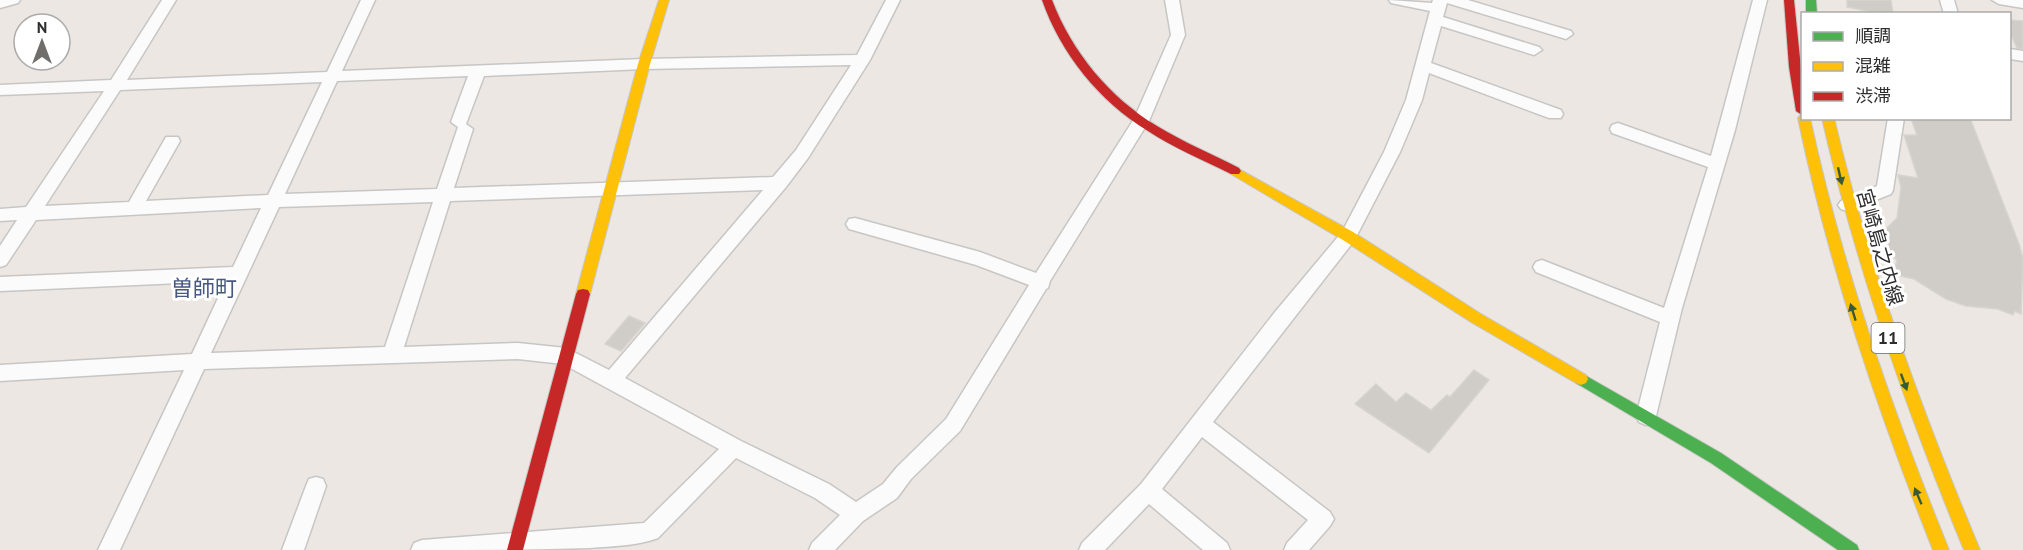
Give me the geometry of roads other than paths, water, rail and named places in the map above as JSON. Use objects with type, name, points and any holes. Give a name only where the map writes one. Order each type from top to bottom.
[{"type":"street","points":[[0,3],[13,0]]},
{"type":"street","points":[[0,260],[115,87],[169,0]]},
{"type":"street","points":[[109,550],[200,361],[237,274],[368,0]]},
{"type":"street","points":[[516,546],[644,64],[664,0]]},
{"type":"street","points":[[612,380],[780,183],[802,154],[862,60],[893,0]]},
{"type":"street","points":[[1047,0],[1053,20],[1068,47],[1099,84],[1141,121],[1243,175],[1348,236],[1476,318],[1716,458],[1851,550]]},
{"type":"street","points":[[820,550],[856,514],[890,491],[904,473],[953,425],[1127,140],[1141,121],[1178,35],[1172,0]]},
{"type":"street","points":[[1396,0],[1437,9],[1534,51]]},
{"type":"street","points":[[1452,0],[1566,34]]},
{"type":"street","points":[[1646,416],[1671,319],[1717,164],[1760,0]]},
{"type":"street","points":[[1773,0],[1789,3],[1807,12]]},
{"type":"street","points":[[1999,0],[2023,3]]},
{"type":"street","points":[[1789,3],[1795,67],[1801,100]]},
{"type":"street","points":[[1090,550],[1148,491],[1348,236],[1392,152],[1414,100],[1437,9]]},
{"type":"street","points":[[0,90],[644,64],[862,60]]},
{"type":"street","points":[[1424,66],[1556,114]]},
{"type":"street","points":[[392,355],[444,196],[478,71]]},
{"type":"street","name":"11","points":[[1804,120],[1833,245],[1857,327],[1899,450],[1941,550]]},
{"type":"street","name":"宮崎島之内線","points":[[1828,120],[1847,205],[1893,353],[1930,452],[1972,550]]},
{"type":"street","points":[[1847,205],[1885,190],[1896,120]]},
{"type":"street","points":[[1618,129],[1717,164]]},
{"type":"street","points":[[134,208],[172,141]]},
{"type":"street","points":[[0,215],[272,201],[780,183]]},
{"type":"street","points":[[855,224],[980,259],[1041,283]]},
{"type":"street","points":[[1542,267],[1671,319]]},
{"type":"street","points":[[0,284],[237,274]]},
{"type":"street","points":[[0,373],[200,361],[518,351],[566,356],[734,447],[822,491],[856,514]]},
{"type":"street","points":[[1200,424],[1323,519],[1295,550]]},
{"type":"street","points":[[422,550],[516,546],[635,535],[650,531],[734,447]]},
{"type":"street","points":[[293,550],[316,486]]},
{"type":"street","points":[[1148,491],[1219,550]]},
{"type":"district","name":"曽師町","points":[[204,288]]}]
